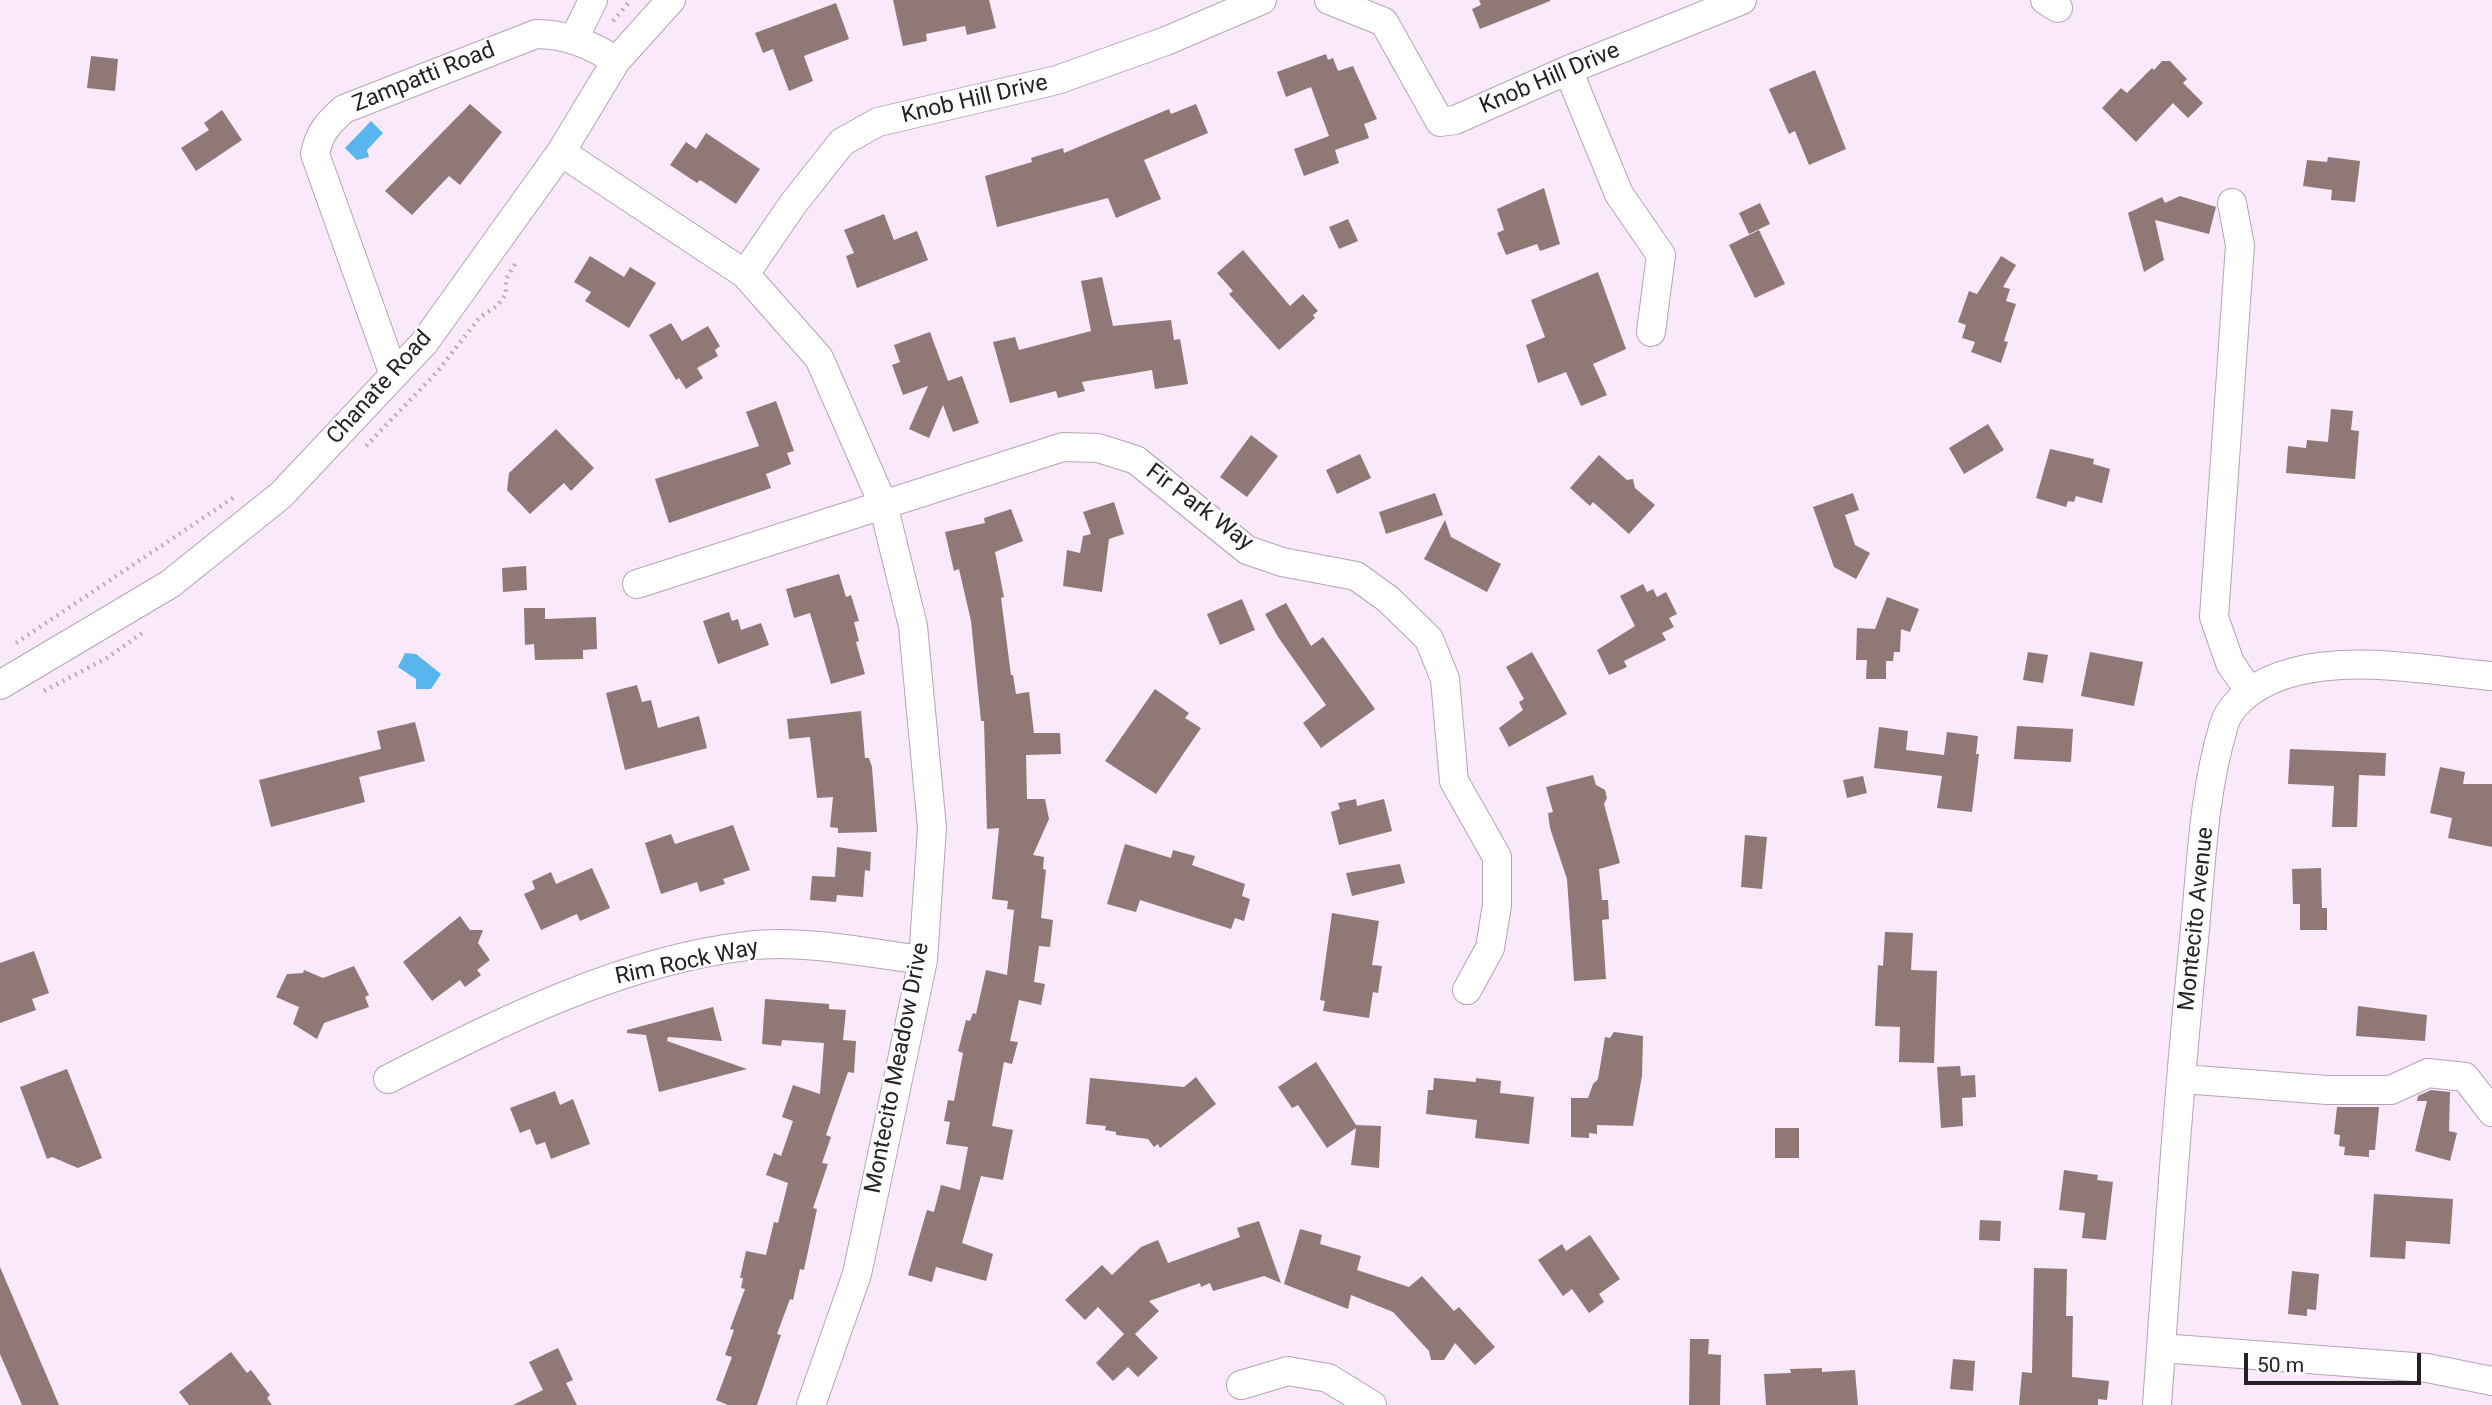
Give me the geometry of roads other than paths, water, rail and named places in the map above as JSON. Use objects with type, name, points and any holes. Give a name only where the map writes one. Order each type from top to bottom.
[{"type":"street","points":[[574,40],[593,0]]},
{"type":"street","name":"Chanate Road","points":[[0,685],[79,640],[180,576],[281,495],[424,344],[561,152],[617,61],[671,0]]},
{"type":"street","name":"Knob Hill Drive","points":[[744,275],[793,204],[842,142],[878,122],[1057,80],[1166,41],[1262,0]]},
{"type":"street","name":"Knob Hill Drive","points":[[1329,0],[1384,22],[1440,122],[1455,120],[1569,70],[1742,0]]},
{"type":"street","name":"Zampatti Road","points":[[394,375],[315,154],[318,138],[326,125],[344,109],[536,34],[553,34],[593,46],[617,61]]},
{"type":"street","points":[[1569,70],[1619,194],[1661,254],[1651,332]]},
{"type":"street","name":"Montecito Meadow Drive","points":[[561,152],[744,275],[819,358],[883,504],[913,626],[932,828],[923,960],[857,1274],[811,1405]]},
{"type":"street","points":[[2232,203],[2237,221],[2239,258],[2214,617],[2230,663],[2250,692]]},
{"type":"street","name":"Fir Park Way","points":[[637,584],[1038,453],[1063,447],[1098,448],[1136,460],[1247,550],[1282,562],[1356,576],[1388,599],[1429,639],[1445,679],[1454,781],[1467,809],[1497,857],[1497,905],[1490,948],[1467,990]]},
{"type":"street","name":"Montecito Avenue","points":[[2157,1405],[2187,1011],[2216,757],[2225,721],[2239,700],[2283,673],[2343,663],[2492,676]]},
{"type":"street","name":"Rim Rock Way","points":[[388,1079],[627,970],[748,945],[824,947],[923,960]]},
{"type":"street","points":[[2183,1079],[2328,1090],[2391,1090],[2428,1073],[2465,1077],[2492,1112]]},
{"type":"street","points":[[2161,1348],[2427,1368],[2492,1381]]},
{"type":"street","points":[[1241,1385],[1288,1371],[1328,1378],[1372,1405]]},
{"type":"water","points":[[371,121],[383,133],[367,150],[369,157],[357,160],[345,148]]},
{"type":"water","points":[[405,653],[416,654],[441,674],[431,689],[416,689],[416,679],[398,667]]}]
